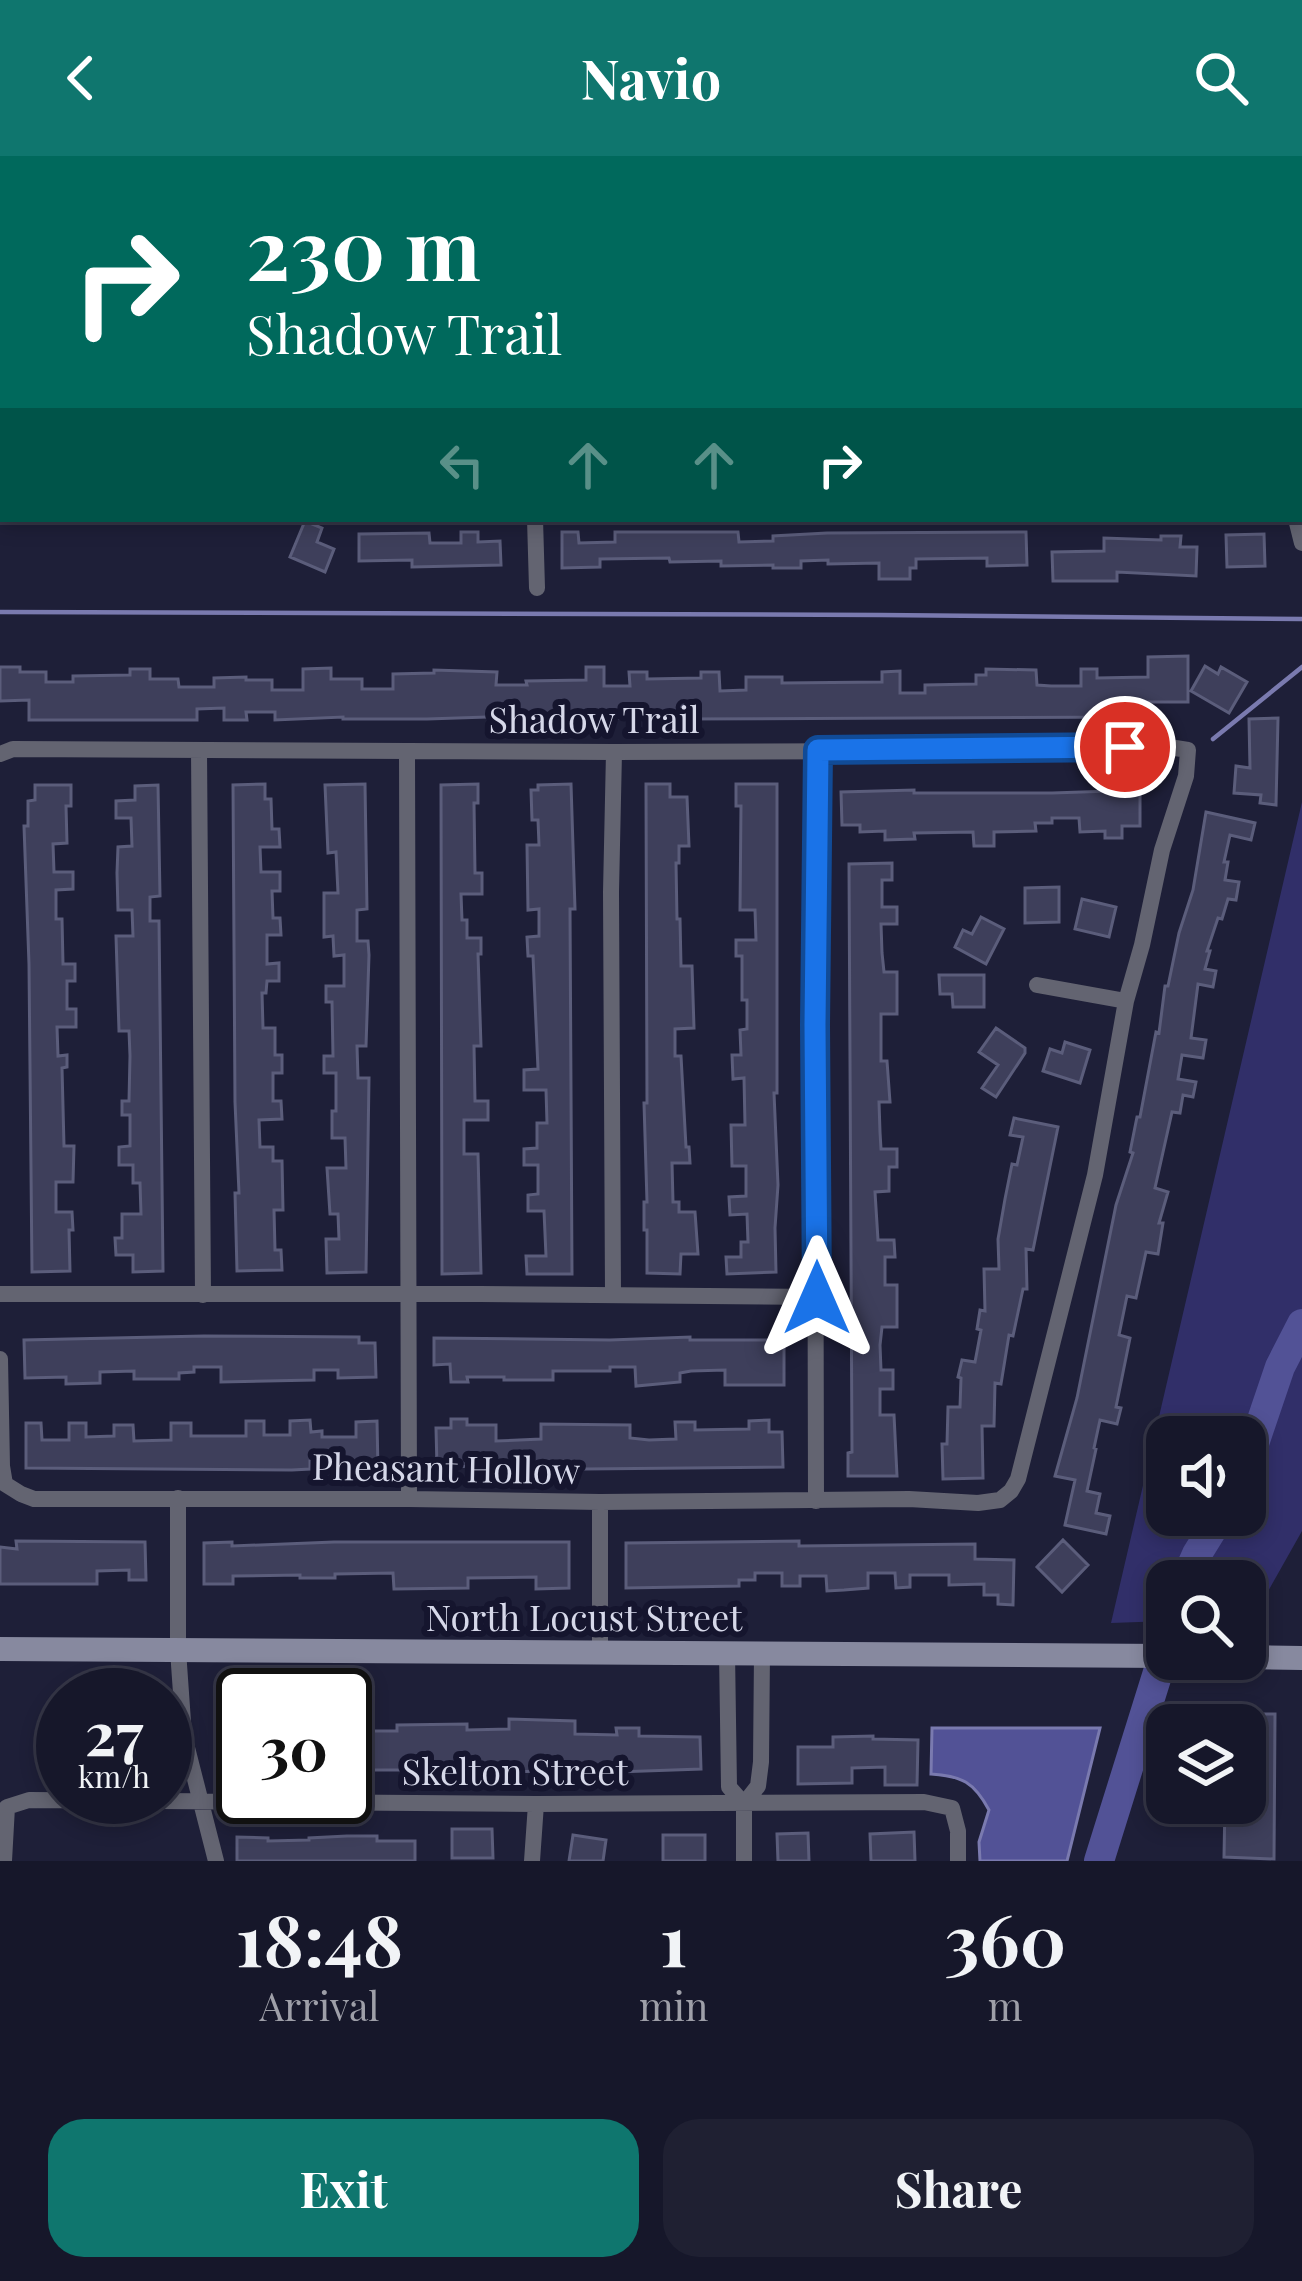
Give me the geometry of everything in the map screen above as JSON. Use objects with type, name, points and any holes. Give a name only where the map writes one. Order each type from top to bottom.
[{"type":"main road","name":"North Locust Street","points":[[0,1648],[1146,1656]]},
{"type":"main road","points":[[1266,1657],[1302,1658]]},
{"type":"street","points":[[536,522],[537,588]]},
{"type":"street","name":"Shadow Trail","points":[[0,754],[13,749],[1188,750],[1186,776],[1162,850],[1126,1001]]},
{"type":"street","points":[[199,750],[203,1295]]},
{"type":"street","points":[[816,1501],[818,750]]},
{"type":"street","points":[[406,751],[409,1499]]},
{"type":"street","points":[[613,1294],[614,752]]},
{"type":"street","points":[[1037,985],[1126,1001]]},
{"type":"street","name":"Pheasant Hollow","points":[[2,1466],[5,1484],[34,1499],[1000,1500],[1018,1479],[1091,1189],[1126,1001]]},
{"type":"street","points":[[0,1294],[817,1298]]},
{"type":"street","points":[[0,1359],[2,1466]]},
{"type":"street","points":[[178,1498],[178,1650],[184,1736],[216,1861]]},
{"type":"street","points":[[600,1502],[600,1652]]},
{"type":"street","points":[[727,1652],[729,1787],[743,1804],[744,1861]]},
{"type":"street","points":[[743,1804],[758,1786],[760,1774],[762,1652]]},
{"type":"street","name":"Skelton Street","points":[[4,1861],[7,1807],[29,1800],[924,1802],[952,1808],[958,1861]]},
{"type":"street","points":[[532,1861],[536,1804]]},
{"type":"shaded area","points":[[1302,802],[1302,1531],[1266,1595],[1266,1560],[1146,1560],[1146,1622],[1111,1623],[1146,1473],[1146,1536],[1266,1536],[1266,1416],[1159,1416]]},
{"type":"shaded area","points":[[932,1728],[1100,1728],[1067,1861],[980,1861],[979,1842],[989,1810],[966,1782],[931,1774]]},
{"type":"building","points":[[305,522],[322,528],[317,542],[334,549],[325,572],[290,557]]},
{"type":"building","points":[[461,532],[478,532],[478,542],[500,541],[501,565],[412,567],[412,560],[359,561],[359,534],[429,533],[430,543],[461,543]]},
{"type":"building","points":[[562,532],[578,532],[579,543],[615,542],[615,532],[738,532],[739,542],[827,533],[1026,532],[1027,565],[987,566],[987,558],[916,559],[910,579],[879,579],[879,563],[828,564],[828,560],[801,561],[801,568],[773,568],[721,566],[721,561],[670,562],[669,558],[600,559],[600,567],[562,568]]},
{"type":"building","points":[[1264,534],[1265,566],[1227,567],[1226,535]]},
{"type":"building","points":[[1161,536],[1181,536],[1180,547],[1197,547],[1196,576],[1117,572],[1117,581],[1053,581],[1052,552],[1104,551],[1104,538],[1161,540]]},
{"type":"building","points":[[1188,656],[1188,702],[1141,702],[1141,717],[678,719],[678,711],[648,712],[648,718],[573,718],[573,714],[275,720],[275,712],[246,712],[247,720],[224,720],[224,708],[197,709],[197,720],[29,720],[29,700],[0,701],[0,667],[46,672],[46,682],[150,669],[150,679],[178,679],[179,687],[214,687],[214,678],[246,677],[272,680],[272,690],[303,690],[303,669],[331,668],[331,679],[362,679],[362,689],[393,689],[393,674],[434,670],[497,672],[496,685],[527,685],[526,681],[586,680],[586,667],[604,667],[604,686],[630,686],[629,672],[647,672],[647,679],[701,678],[701,672],[719,672],[720,691],[746,690],[746,677],[782,677],[782,683],[882,682],[882,672],[900,671],[900,693],[925,693],[925,685],[976,684],[976,675],[986,675],[986,669],[1036,670],[1037,685],[1081,686],[1081,669],[1097,669],[1097,678],[1148,677],[1148,657]]},
{"type":"building","points":[[1205,666],[1218,674],[1221,667],[1247,682],[1229,713],[1191,691]]},
{"type":"building","points":[[1278,718],[1276,805],[1260,803],[1261,795],[1234,793],[1236,766],[1250,768],[1249,719]]},
{"type":"building","points":[[265,784],[265,799],[271,799],[272,829],[279,829],[280,847],[260,847],[261,872],[280,872],[280,891],[272,891],[273,918],[280,918],[281,935],[267,935],[267,964],[279,963],[279,981],[267,981],[266,993],[262,993],[263,1028],[275,1028],[275,1055],[282,1055],[282,1073],[273,1073],[273,1101],[281,1101],[282,1119],[259,1120],[260,1147],[273,1147],[273,1161],[282,1161],[283,1210],[274,1210],[275,1250],[281,1250],[282,1270],[237,1271],[233,785]]},
{"type":"building","points":[[365,784],[367,909],[357,910],[357,941],[368,941],[369,955],[366,1046],[357,1046],[358,1078],[369,1078],[366,1272],[327,1273],[326,1239],[339,1239],[338,1214],[330,1214],[327,1168],[346,1168],[345,1138],[332,1138],[336,1073],[324,1073],[324,1056],[333,1056],[332,1002],[326,1002],[326,986],[344,986],[344,955],[334,956],[333,936],[324,937],[324,893],[338,893],[336,852],[328,853],[325,785]]},
{"type":"building","points":[[478,784],[475,873],[482,873],[482,894],[461,894],[467,938],[481,938],[481,1046],[474,1046],[475,1101],[488,1101],[488,1120],[464,1120],[464,1154],[478,1154],[481,1273],[442,1274],[441,785]]},
{"type":"building","points":[[571,784],[575,909],[570,909],[572,1274],[527,1274],[526,1256],[546,1256],[544,1211],[528,1211],[528,1195],[538,1194],[538,1165],[524,1165],[524,1149],[537,1148],[537,1123],[547,1123],[546,1090],[524,1090],[524,1070],[538,1069],[533,956],[528,956],[527,937],[539,936],[539,909],[528,910],[527,845],[539,845],[531,790],[538,790],[538,785]]},
{"type":"building","points":[[646,784],[670,784],[670,797],[687,797],[689,846],[679,846],[676,863],[677,919],[681,966],[692,966],[694,1028],[675,1029],[675,1056],[681,1056],[690,1163],[672,1163],[673,1202],[679,1202],[679,1212],[695,1212],[698,1254],[681,1254],[680,1274],[647,1273],[644,1230]]},
{"type":"building","points":[[736,784],[777,784],[774,1093],[778,1185],[776,1272],[727,1274],[726,1257],[741,1257],[741,1242],[748,1242],[747,1214],[730,1215],[729,1197],[746,1196],[746,1166],[732,1166],[731,1125],[745,1125],[744,1078],[733,1079],[732,1055],[741,1055],[740,1030],[747,1029],[742,956],[736,956],[736,940],[756,940],[755,910],[740,910],[741,806],[736,806]]},
{"type":"building","points":[[35,785],[71,785],[67,843],[53,844],[54,872],[73,872],[73,889],[56,890],[63,964],[75,964],[75,981],[67,981],[67,1009],[76,1009],[76,1027],[57,1027],[58,1056],[67,1055],[67,1067],[62,1068],[64,1146],[74,1146],[73,1182],[56,1182],[56,1212],[72,1212],[70,1271],[32,1272],[24,826],[28,826],[28,801],[35,800]]},
{"type":"building","points":[[158,785],[160,896],[150,897],[150,921],[159,921],[163,1271],[133,1272],[133,1255],[116,1255],[115,1238],[122,1238],[122,1214],[141,1214],[140,1183],[133,1183],[133,1165],[119,1165],[119,1147],[130,1146],[130,1115],[122,1115],[122,1101],[129,1101],[130,1056],[129,1031],[119,1031],[116,936],[133,936],[132,910],[118,910],[117,873],[118,847],[132,846],[131,818],[116,818],[116,801],[135,800],[135,786]]},
{"type":"building","points":[[1140,790],[1140,826],[1122,826],[1122,838],[1105,838],[1105,831],[1080,832],[1079,818],[1052,818],[1052,823],[1035,823],[1036,831],[994,832],[994,846],[974,846],[973,832],[914,833],[915,839],[885,840],[885,831],[860,832],[860,825],[842,825],[841,792]]},
{"type":"building","points":[[1206,812],[1255,823],[1251,840],[1230,835],[1225,880],[1239,882],[1236,900],[1228,899],[1207,951],[1205,969],[1216,971],[1213,987],[1198,984],[1191,1038],[1206,1040],[1203,1058],[1182,1055],[1178,1079],[1196,1082],[1193,1097],[1183,1095],[1180,1113],[1172,1112],[1155,1188],[1168,1192],[1159,1223],[1163,1223],[1158,1254],[1146,1252],[1136,1298],[1127,1296],[1119,1335],[1130,1338],[1116,1407],[1121,1408],[1117,1424],[1100,1420],[1094,1448],[1087,1491],[1100,1494],[1096,1513],[1110,1516],[1106,1534],[1065,1525],[1075,1480],[1055,1476],[1077,1398],[1116,1205],[1133,1153],[1165,986],[1193,890]]},
{"type":"building","points":[[892,863],[892,880],[882,880],[882,907],[897,907],[897,924],[881,924],[884,972],[897,972],[897,1014],[881,1014],[881,1061],[887,1061],[890,1102],[879,1102],[881,1149],[897,1149],[897,1167],[889,1167],[889,1191],[875,1192],[878,1240],[894,1240],[895,1257],[885,1257],[885,1285],[897,1285],[897,1327],[882,1327],[880,1345],[881,1370],[893,1370],[893,1389],[880,1389],[880,1415],[894,1415],[897,1476],[848,1476],[848,1453],[852,1452],[849,864]]},
{"type":"building","points":[[1059,887],[1059,922],[1025,923],[1025,888]]},
{"type":"building","points":[[1082,899],[1116,907],[1109,937],[1075,929]]},
{"type":"building","points":[[981,917],[1004,929],[986,964],[955,947],[963,930],[972,934]]},
{"type":"building","points":[[939,975],[984,975],[984,1007],[953,1007],[952,994],[940,994]]},
{"type":"building","points":[[996,1028],[1025,1048],[1025,1053],[996,1097],[982,1088],[998,1065],[979,1052]]},
{"type":"building","points":[[1065,1042],[1090,1050],[1080,1083],[1043,1071],[1050,1049],[1062,1053]]},
{"type":"building","points":[[1014,1118],[1058,1127],[1033,1250],[1026,1249],[1027,1289],[1023,1289],[1013,1336],[1009,1335],[1001,1384],[995,1383],[994,1426],[982,1426],[983,1478],[943,1479],[948,1407],[960,1407],[962,1360],[975,1362],[980,1310],[985,1311],[984,1269],[999,1269],[1005,1199],[1023,1137],[1010,1135]]},
{"type":"building","points":[[359,1337],[359,1343],[375,1343],[376,1377],[338,1378],[338,1370],[314,1370],[314,1380],[221,1382],[221,1367],[194,1367],[194,1372],[179,1373],[179,1379],[134,1379],[134,1371],[100,1372],[100,1383],[66,1384],[66,1377],[25,1378],[24,1340]]},
{"type":"building","points":[[434,1338],[784,1340],[784,1385],[725,1385],[725,1370],[691,1371],[680,1373],[680,1382],[636,1386],[635,1367],[553,1371],[553,1380],[467,1377],[468,1382],[451,1382],[450,1364],[434,1365]]},
{"type":"building","points":[[451,1419],[467,1419],[467,1425],[496,1425],[496,1441],[541,1439],[541,1424],[630,1425],[630,1438],[649,1440],[676,1439],[675,1422],[695,1422],[695,1430],[749,1429],[749,1421],[769,1420],[769,1432],[782,1432],[783,1467],[437,1467],[436,1428],[451,1428]]},
{"type":"building","points":[[310,1420],[311,1432],[322,1431],[322,1437],[356,1437],[356,1422],[377,1421],[378,1470],[354,1471],[354,1465],[344,1466],[343,1460],[310,1461],[310,1469],[292,1470],[26,1468],[26,1423],[41,1423],[42,1440],[69,1440],[69,1423],[86,1423],[86,1437],[114,1436],[114,1425],[133,1425],[134,1441],[171,1440],[171,1423],[191,1423],[191,1436],[246,1436],[246,1421],[264,1421],[264,1435],[290,1435],[290,1421]]},
{"type":"building","points":[[1063,1540],[1088,1565],[1062,1592],[1037,1567]]},
{"type":"building","points":[[16,1541],[145,1542],[146,1580],[129,1580],[129,1570],[97,1571],[97,1584],[0,1584],[0,1547],[17,1549]]},
{"type":"building","points":[[799,1541],[799,1546],[975,1544],[975,1559],[1014,1560],[1013,1605],[998,1604],[998,1595],[984,1595],[984,1584],[949,1585],[949,1575],[910,1575],[910,1587],[896,1588],[895,1573],[868,1573],[868,1588],[827,1591],[826,1576],[800,1576],[800,1586],[782,1586],[782,1573],[755,1573],[755,1580],[739,1580],[739,1586],[626,1588],[626,1543]]},
{"type":"building","points":[[232,1542],[232,1546],[569,1542],[569,1588],[536,1589],[536,1577],[468,1578],[468,1588],[394,1589],[393,1573],[335,1574],[335,1578],[233,1576],[233,1584],[204,1584],[204,1543]]},
{"type":"building","points":[[1266,1714],[1275,1714],[1274,1859],[1224,1857],[1225,1824],[1266,1824]]},
{"type":"building","points":[[509,1719],[575,1721],[575,1734],[617,1735],[616,1728],[639,1728],[639,1736],[700,1737],[701,1769],[372,1770],[372,1731],[397,1731],[397,1725],[509,1729]]},
{"type":"building","points":[[833,1737],[918,1740],[917,1785],[885,1785],[885,1767],[852,1768],[852,1783],[798,1784],[798,1747],[833,1747]]},
{"type":"building","points":[[452,1829],[492,1829],[493,1858],[452,1858]]},
{"type":"building","points":[[914,1832],[915,1861],[871,1861],[870,1834]]},
{"type":"building","points":[[808,1833],[809,1861],[778,1861],[777,1834]]},
{"type":"building","points":[[573,1835],[606,1840],[603,1861],[569,1861]]},
{"type":"building","points":[[663,1835],[705,1835],[705,1861],[663,1861]]},
{"type":"building","points":[[377,1836],[377,1841],[415,1841],[415,1861],[237,1861],[237,1837],[268,1841]]},
{"type":"waterway","points":[[0,612],[1302,619]]},
{"type":"waterway","points":[[1213,739],[1302,667]]},
{"type":"waterway","points":[[1263,1416],[1280,1367],[1302,1324]]},
{"type":"waterway","points":[[1194,1560],[1208,1536]]},
{"type":"waterway","points":[[1099,1861],[1156,1680]]},
{"type":"route","points":[[817,1298],[818,750],[1125,747]]}]
